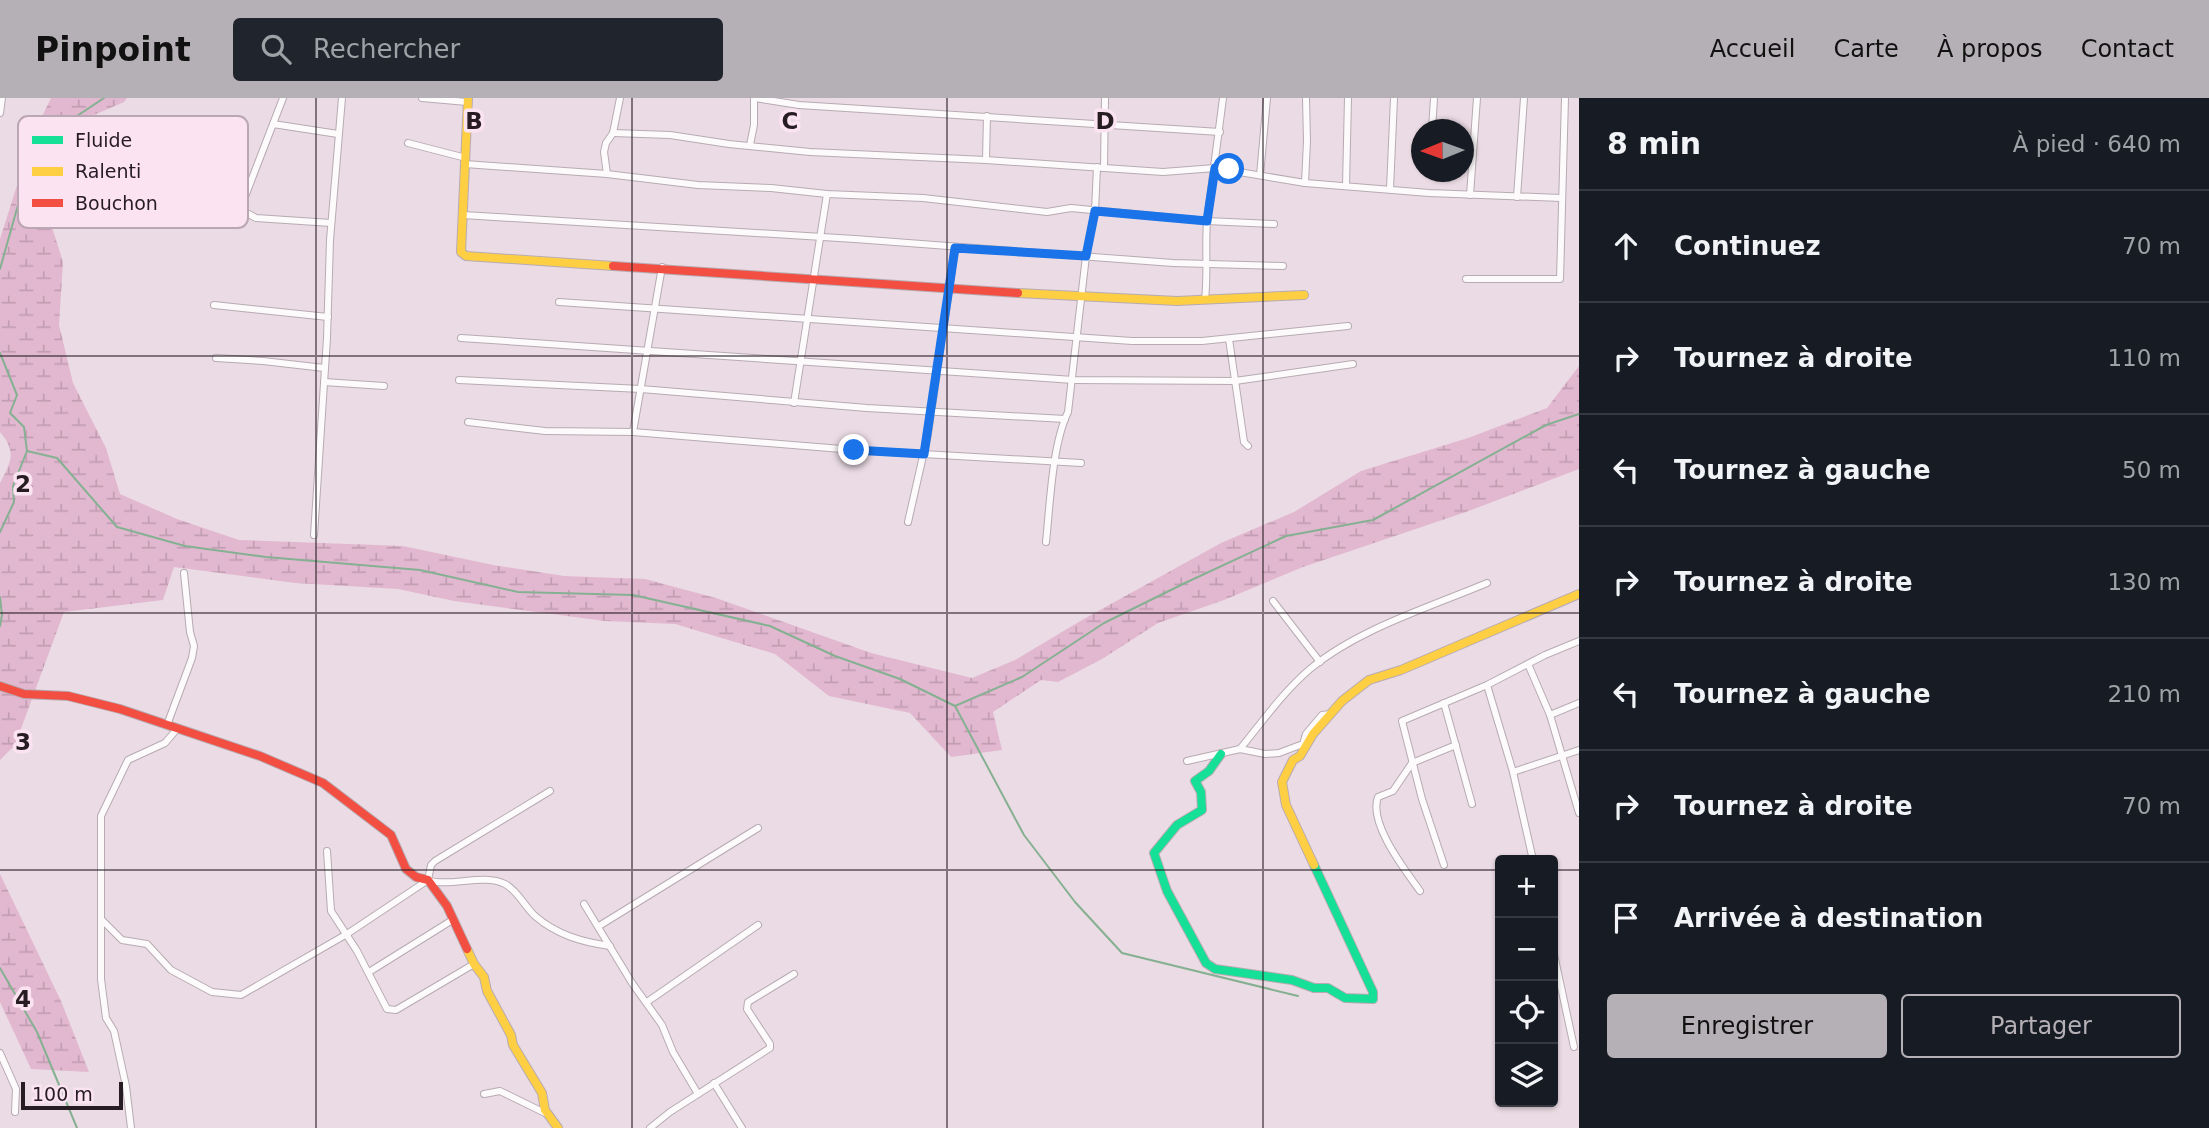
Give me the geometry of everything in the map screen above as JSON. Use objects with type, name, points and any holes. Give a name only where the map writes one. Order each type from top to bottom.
[{"type":"street","points":[[0,113],[2,98]]},
{"type":"street","points":[[248,189],[283,98]]},
{"type":"street","points":[[314,534],[328,317],[331,223],[342,98]]},
{"type":"street","points":[[422,98],[468,100],[460,247],[461,252],[467,256],[1127,300],[1205,300],[1304,295]]},
{"type":"street","points":[[607,174],[604,152],[613,133],[620,98]]},
{"type":"street","points":[[750,145],[755,115],[754,98],[812,106],[1220,132]]},
{"type":"street","points":[[1045,542],[1056,461],[1073,380],[1086,256],[1101,168],[1105,98]]},
{"type":"street","points":[[1205,300],[1207,221],[1223,98]]},
{"type":"street","points":[[1259,175],[1267,98]]},
{"type":"street","points":[[1305,183],[1306,98]]},
{"type":"street","points":[[1346,186],[1348,98]]},
{"type":"street","points":[[1390,189],[1394,98]]},
{"type":"street","points":[[1433,119],[1434,98]]},
{"type":"street","points":[[1470,195],[1477,98]]},
{"type":"street","points":[[1517,197],[1524,98]]},
{"type":"street","points":[[1466,279],[1560,279],[1565,98]]},
{"type":"street","points":[[986,160],[987,116]]},
{"type":"street","points":[[273,124],[338,134]]},
{"type":"street","points":[[613,133],[670,135],[798,151],[986,160],[1163,173],[1215,168],[1305,183],[1470,195],[1561,198]]},
{"type":"street","points":[[408,143],[466,161],[698,185],[923,198],[1047,212],[1071,208],[1207,221],[1274,224]]},
{"type":"street","points":[[794,403],[827,194]]},
{"type":"street","points":[[248,214],[256,218],[331,223]]},
{"type":"street","points":[[463,215],[1208,264],[1283,266]]},
{"type":"street","points":[[908,522],[924,454],[955,248]]},
{"type":"street","points":[[633,432],[662,267]]},
{"type":"street","points":[[559,302],[1144,341],[1229,339],[1348,326]]},
{"type":"street","points":[[214,305],[328,317]]},
{"type":"street","points":[[461,338],[1073,380],[1235,381],[1353,364]]},
{"type":"street","points":[[1229,339],[1244,442],[1248,446]]},
{"type":"street","points":[[216,358],[324,369]]},
{"type":"street","points":[[459,380],[641,389],[794,403],[1065,419]]},
{"type":"street","points":[[324,382],[384,386]]},
{"type":"street","points":[[468,422],[545,430],[633,432],[1081,463]]},
{"type":"street","points":[[167,725],[194,646],[184,573]]},
{"type":"street","points":[[1240,749],[1293,685],[1320,662],[1383,625],[1487,583]]},
{"type":"street","points":[[1221,754],[1209,771],[1195,781],[1201,792],[1202,810],[1180,821],[1154,853],[1167,891],[1202,957],[1215,969],[1292,979],[1314,988],[1328,988],[1345,998],[1373,999],[1373,992],[1286,806],[1282,782],[1293,760],[1300,756],[1313,734],[1330,714],[1353,691],[1369,680],[1401,670],[1579,594]]},
{"type":"street","points":[[1273,601],[1320,662]]},
{"type":"street","points":[[1444,865],[1422,799],[1401,721],[1487,685],[1579,640]]},
{"type":"street","points":[[1528,664],[1550,715],[1579,813]]},
{"type":"street","points":[[1487,685],[1513,772],[1532,855]]},
{"type":"street","points":[[0,686],[24,694],[68,696],[120,709],[260,755],[323,783],[384,828],[391,835],[406,869],[413,875],[438,883],[472,880],[502,883],[519,897],[534,915],[567,936],[579,941],[610,946]]},
{"type":"street","points":[[1444,703],[1472,804]]},
{"type":"street","points":[[1550,715],[1579,704]]},
{"type":"street","points":[[1187,761],[1240,749],[1269,754],[1298,748],[1318,719],[1322,715],[1330,714]]},
{"type":"street","points":[[131,1128],[126,1086],[114,1031],[106,1018],[102,992],[101,816],[128,760],[165,743],[177,729]]},
{"type":"street","points":[[1420,891],[1392,850],[1375,809],[1378,797],[1393,791],[1412,762],[1457,745]]},
{"type":"street","points":[[1513,772],[1579,750]]},
{"type":"street","points":[[102,920],[122,940],[148,944],[171,970],[212,992],[245,994],[347,934],[428,880],[431,865],[435,860],[550,791]]},
{"type":"street","points":[[598,926],[758,828]]},
{"type":"street","points":[[327,851],[330,908],[369,972],[387,1009],[396,1010],[474,964]]},
{"type":"street","points":[[428,880],[454,919],[474,964],[484,977],[486,991],[541,1093],[547,1114],[558,1128]]},
{"type":"street","points":[[584,904],[667,1033],[673,1052],[698,1094]]},
{"type":"street","points":[[369,972],[454,919]]},
{"type":"street","points":[[646,1002],[758,925]]},
{"type":"street","points":[[1558,973],[1574,1047]]},
{"type":"street","points":[[650,1128],[770,1048],[746,1005],[794,974]]},
{"type":"street","points":[[0,1054],[16,1088],[15,1112]]},
{"type":"street","points":[[714,1083],[743,1128]]},
{"type":"street","points":[[484,1094],[500,1091],[547,1114]]},
{"type":"green space","points":[[51,98],[127,98],[124,102],[93,116],[42,116]]},
{"type":"green space","points":[[18,182],[18,228],[52,228],[63,262],[59,325],[73,383],[106,448],[120,494],[177,519],[239,540],[403,546],[493,565],[564,576],[645,579],[716,598],[871,653],[972,678],[1015,660],[1221,543],[1294,512],[1361,471],[1468,438],[1547,408],[1579,366],[1579,469],[1466,512],[1303,567],[1224,600],[1158,623],[1102,659],[1058,682],[1041,680],[993,712],[1002,750],[951,757],[910,713],[829,696],[775,654],[675,624],[605,621],[454,601],[398,589],[295,583],[174,567],[163,600],[64,612],[15,745],[0,760],[0,483],[7,469],[10,451],[0,432],[0,239]]},
{"type":"green space","points":[[0,874],[61,1001],[89,1072],[31,1069],[0,1002]]},
{"type":"waterway","points":[[77,116],[104,98]]},
{"type":"waterway","points":[[0,269],[18,205]]},
{"type":"waterway","points":[[0,353],[17,395],[10,413],[24,427],[27,451],[13,486],[14,502],[0,532]]},
{"type":"waterway","points":[[27,451],[57,458],[117,527],[185,546],[266,557],[420,570],[518,592],[633,595],[770,626],[835,656],[900,679],[955,706],[1022,677],[1104,623],[1185,583],[1286,536],[1373,520],[1546,425],[1579,414]]},
{"type":"waterway","points":[[0,597],[0,626]]},
{"type":"waterway","points":[[955,706],[1024,835],[1075,902],[1122,953],[1298,996]]},
{"type":"waterway","points":[[0,968],[37,1032],[77,1128]]},
{"type":"traffic: fast","points":[[1221,754],[1209,771],[1195,781],[1201,792],[1202,810],[1177,825],[1154,853],[1167,891],[1206,963],[1215,969],[1292,980],[1314,988],[1328,988],[1345,998],[1373,999],[1373,992],[1314,865]]},
{"type":"traffic: slow","points":[[468,98],[461,252],[466,256],[613,266]]},
{"type":"traffic: slow","points":[[1018,293],[1177,301],[1304,295]]},
{"type":"traffic: slow","points":[[1314,865],[1286,805],[1282,782],[1293,760],[1300,756],[1313,734],[1342,701],[1369,680],[1401,670],[1579,594]]},
{"type":"traffic: slow","points":[[467,949],[484,977],[487,991],[511,1035],[513,1045],[542,1093],[545,1110],[558,1128]]},
{"type":"traffic: jam","points":[[613,266],[1018,293]]},
{"type":"traffic: jam","points":[[0,686],[24,694],[68,696],[120,709],[260,756],[323,783],[391,835],[406,869],[416,877],[428,880],[447,906],[467,949]]},
{"type":"route","points":[[854,450],[924,454],[955,248],[1086,256],[1095,211],[1207,221],[1215,168],[1229,169]]}]
